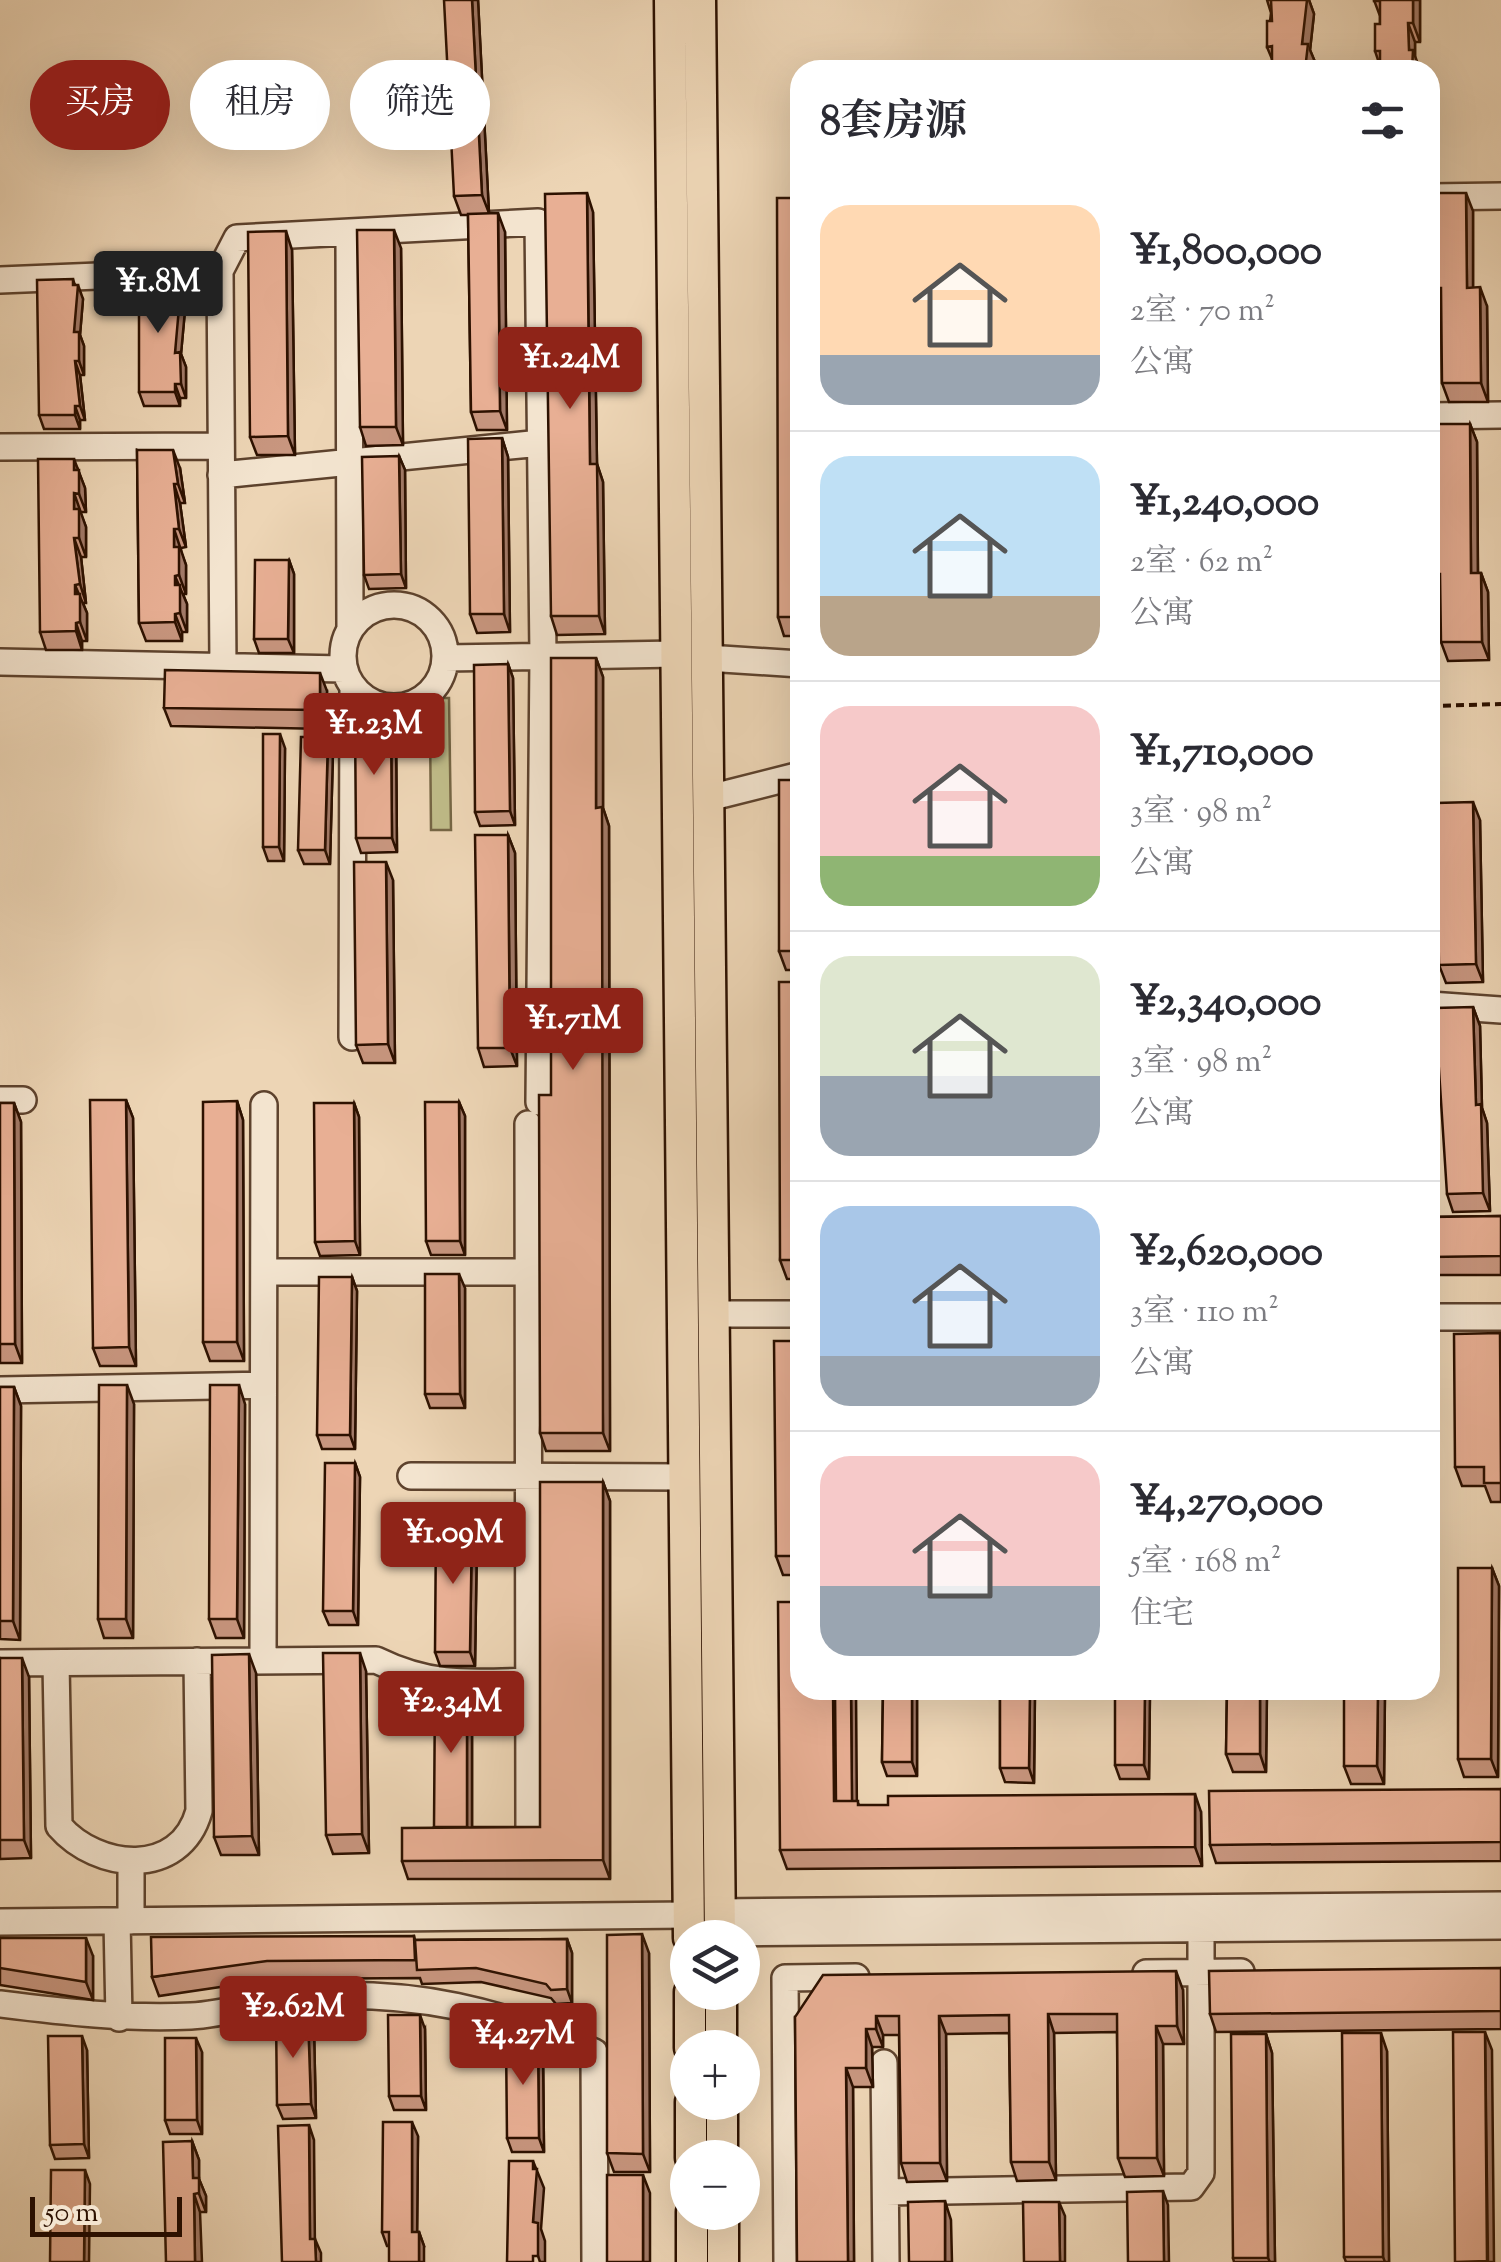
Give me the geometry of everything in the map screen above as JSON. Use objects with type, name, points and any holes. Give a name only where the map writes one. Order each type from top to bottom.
[{"type":"main road","points":[[670,0],[689,1920]]},
{"type":"main road","points":[[700,0],[720,1920]]},
{"type":"main road","points":[[692,2230],[692,2262]]},
{"type":"main road","points":[[723,2230],[724,2262]]},
{"type":"street","points":[[1440,197],[1501,196]]},
{"type":"street","points":[[223,666],[220,271],[237,238],[538,222],[543,656],[528,1272],[529,1835]]},
{"type":"street","points":[[349,232],[350,628],[343,648],[349,678],[352,1038]]},
{"type":"street","points":[[0,280],[220,271]]},
{"type":"street","points":[[1440,416],[1501,415]]},
{"type":"street","points":[[221,475],[541,443]]},
{"type":"street","points":[[0,447],[221,446]]},
{"type":"street","points":[[0,662],[223,666],[349,678],[369,701],[389,707],[410,705],[427,696],[439,681],[445,658],[436,625],[422,612],[404,605],[374,609],[350,628]]},
{"type":"street","points":[[445,658],[676,654]]},
{"type":"street","points":[[708,658],[790,663]]},
{"type":"street","points":[[708,798],[790,778]]},
{"type":"street","points":[[1440,1005],[1501,1010]]},
{"type":"street","points":[[262,1660],[264,1105]]},
{"type":"street","points":[[264,1272],[528,1272]]},
{"type":"street","points":[[714,1314],[790,1314]]},
{"type":"street","points":[[1440,1317],[1501,1317]]},
{"type":"street","points":[[0,1390],[264,1385]]},
{"type":"street","points":[[411,1476],[685,1478]]},
{"type":"street","points":[[0,1663],[376,1660],[404,1674],[444,1684],[529,1681]]},
{"type":"street","points":[[56,1663],[59,1826],[73,1842],[91,1852],[117,1862],[131,1862],[161,1856],[182,1843],[195,1825],[199,1811],[197,1661]]},
{"type":"street","points":[[119,2018],[131,1862]]},
{"type":"street","points":[[760,1927],[1501,1906]]},
{"type":"street","points":[[0,1922],[670,1926]]},
{"type":"street","points":[[760,1928],[1501,1926]]},
{"type":"street","points":[[886,2192],[1191,2187],[1201,2173],[1201,1928]]},
{"type":"street","points":[[1122,1974],[1276,1972]]},
{"type":"street","points":[[788,2262],[784,1978],[884,1977]]},
{"type":"street","points":[[0,2004],[119,2018],[196,2016],[310,1996],[452,2002],[534,2026],[594,2052],[596,2262]]},
{"type":"street","points":[[884,2063],[886,2262]]},
{"type":"path","points":[[1440,706],[1501,704]]},
{"type":"shaded area","points":[[440,698],[449,698],[451,830],[431,830],[430,724]]},
{"type":"building","points":[[444,0],[472,0],[475,60],[447,60]]},
{"type":"building","points":[[1271,0],[1307,0],[1302,44],[1308,44],[1306,60],[1272,60],[1272,46],[1267,47],[1267,21],[1272,21]]},
{"type":"building","points":[[1413,0],[1413,23],[1408,23],[1412,60],[1380,60],[1380,51],[1375,51],[1375,24],[1380,24],[1380,1],[1374,1]]},
{"type":"building","points":[[452,150],[480,150],[482,195],[454,196]]},
{"type":"building","points":[[587,193],[590,464],[597,464],[599,616],[551,616],[545,194]]},
{"type":"building","points":[[1440,193],[1466,193],[1467,288],[1480,287],[1481,383],[1442,383]]},
{"type":"building","points":[[777,198],[790,198],[790,617],[778,617]]},
{"type":"building","points":[[498,213],[500,411],[471,412],[468,214]]},
{"type":"building","points":[[357,230],[394,230],[396,427],[360,427]]},
{"type":"building","points":[[286,231],[288,436],[250,437],[248,232]]},
{"type":"building","points":[[73,279],[73,285],[78,285],[74,332],[79,332],[79,361],[75,361],[80,406],[75,406],[75,415],[39,415],[37,280]]},
{"type":"building","points":[[139,279],[174,279],[175,296],[180,296],[175,353],[180,352],[181,384],[175,384],[175,392],[139,392]]},
{"type":"building","points":[[1440,424],[1470,424],[1471,573],[1481,573],[1482,642],[1441,642]]},
{"type":"building","points":[[502,438],[504,614],[470,614],[468,439]]},
{"type":"building","points":[[137,450],[173,450],[179,529],[174,529],[174,547],[179,547],[175,585],[180,585],[180,613],[175,614],[175,622],[139,623]]},
{"type":"building","points":[[399,456],[401,574],[364,575],[362,457]]},
{"type":"building","points":[[38,459],[74,459],[74,470],[79,470],[79,494],[74,493],[74,509],[79,509],[79,538],[74,538],[80,584],[75,585],[75,594],[80,594],[80,622],[76,623],[76,631],[40,632]]},
{"type":"building","points":[[255,560],[289,560],[288,639],[254,639]]},
{"type":"building","points":[[551,658],[596,658],[596,808],[602,807],[603,1433],[540,1433],[539,1095],[551,1095]]},
{"type":"building","points":[[508,664],[510,811],[475,812],[474,665]]},
{"type":"building","points":[[165,670],[320,673],[320,710],[164,708]]},
{"type":"building","points":[[391,718],[392,838],[356,838],[355,719]]},
{"type":"building","points":[[263,734],[280,734],[279,847],[263,847]]},
{"type":"building","points":[[301,737],[328,737],[325,850],[298,850]]},
{"type":"building","points":[[779,780],[790,780],[790,951],[779,951]]},
{"type":"building","points":[[1473,802],[1476,964],[1440,965],[1440,803]]},
{"type":"building","points":[[475,835],[508,835],[510,1048],[478,1048]]},
{"type":"building","points":[[354,862],[386,862],[388,1044],[356,1045]]},
{"type":"building","points":[[779,982],[790,982],[790,1260],[780,1260]]},
{"type":"building","points":[[1473,1007],[1483,1193],[1447,1194],[1440,1008]]},
{"type":"building","points":[[90,1100],[126,1100],[129,1347],[93,1348]]},
{"type":"building","points":[[237,1101],[237,1342],[203,1342],[203,1102]]},
{"type":"building","points":[[425,1102],[459,1102],[460,1241],[426,1241]]},
{"type":"building","points":[[0,1103],[14,1103],[15,1344],[0,1344]]},
{"type":"building","points":[[314,1103],[354,1103],[355,1241],[315,1242]]},
{"type":"building","points":[[1501,1216],[1501,1256],[1440,1257],[1440,1217]]},
{"type":"building","points":[[425,1274],[459,1274],[460,1394],[425,1394]]},
{"type":"building","points":[[319,1277],[352,1277],[350,1435],[317,1435]]},
{"type":"building","points":[[1500,1333],[1501,1483],[1484,1483],[1484,1467],[1455,1467],[1454,1334]]},
{"type":"building","points":[[774,1341],[790,1341],[790,1556],[776,1556]]},
{"type":"building","points":[[99,1385],[127,1385],[126,1619],[98,1619]]},
{"type":"building","points":[[210,1385],[239,1385],[237,1619],[209,1619]]},
{"type":"building","points":[[0,1387],[14,1387],[13,1621],[0,1621]]},
{"type":"building","points":[[325,1463],[355,1463],[353,1611],[323,1611]]},
{"type":"building","points":[[540,1482],[603,1482],[603,1860],[402,1861],[402,1828],[540,1827]]},
{"type":"building","points":[[436,1523],[472,1523],[470,1652],[435,1652]]},
{"type":"building","points":[[1458,1568],[1492,1568],[1491,1759],[1458,1759]]},
{"type":"building","points":[[778,1602],[790,1602],[790,1700],[833,1700],[834,1801],[888,1805],[888,1796],[1195,1794],[1195,1847],[780,1850]]},
{"type":"building","points":[[323,1653],[360,1653],[362,1834],[326,1835]]},
{"type":"building","points":[[249,1654],[252,1836],[214,1837],[212,1655]]},
{"type":"building","points":[[0,1658],[22,1658],[24,1840],[0,1840]]},
{"type":"building","points":[[435,1685],[467,1685],[467,1827],[434,1827]]},
{"type":"building","points":[[835,1700],[851,1700],[852,1801],[836,1801]]},
{"type":"building","points":[[883,1700],[912,1700],[912,1762],[882,1762]]},
{"type":"building","points":[[1000,1700],[1030,1700],[1029,1768],[1000,1768]]},
{"type":"building","points":[[1115,1700],[1145,1700],[1144,1765],[1115,1765]]},
{"type":"building","points":[[1227,1700],[1260,1700],[1260,1754],[1226,1754]]},
{"type":"building","points":[[1344,1700],[1378,1700],[1377,1766],[1344,1766]]},
{"type":"building","points":[[1501,1789],[1501,1842],[1210,1845],[1209,1791]]},
{"type":"building","points":[[642,1934],[643,2154],[607,2153],[607,1935]]},
{"type":"building","points":[[414,1936],[415,1960],[267,1961],[152,1977],[151,1937]]},
{"type":"building","points":[[0,1938],[86,1938],[86,1982],[0,1968]]},
{"type":"building","points":[[567,1939],[567,1989],[551,1990],[546,1984],[476,1968],[417,1970],[415,1940]]},
{"type":"building","points":[[1501,1968],[1501,2011],[1210,2014],[1209,1971]]},
{"type":"building","points":[[1176,1971],[1177,2026],[1156,2026],[1157,2158],[1118,2158],[1117,2014],[1048,2014],[1049,2162],[1011,2162],[1009,2015],[939,2016],[940,2163],[901,2163],[899,2016],[876,2016],[876,2029],[866,2029],[866,2068],[846,2068],[848,2262],[797,2262],[795,2017],[823,1975]]},
{"type":"building","points":[[388,2015],[420,2015],[421,2096],[389,2096]]},
{"type":"building","points":[[276,2016],[308,2016],[311,2104],[277,2105]]},
{"type":"building","points":[[1453,2032],[1485,2032],[1487,2261],[1455,2262]]},
{"type":"building","points":[[1342,2033],[1381,2033],[1383,2257],[1344,2257]]},
{"type":"building","points":[[1231,2034],[1266,2034],[1268,2258],[1233,2258]]},
{"type":"building","points":[[48,2036],[82,2036],[84,2144],[50,2145]]},
{"type":"building","points":[[165,2038],[196,2038],[197,2120],[165,2120]]},
{"type":"building","points":[[506,2038],[538,2038],[539,2138],[507,2138]]},
{"type":"building","points":[[383,2122],[412,2122],[412,2232],[419,2232],[419,2262],[389,2262],[389,2232],[382,2232]]},
{"type":"building","points":[[309,2125],[310,2239],[315,2239],[316,2262],[282,2262],[278,2126]]},
{"type":"building","points":[[192,2141],[193,2178],[199,2178],[199,2193],[194,2194],[195,2262],[166,2262],[163,2142]]},
{"type":"building","points":[[509,2161],[533,2161],[533,2169],[537,2169],[533,2222],[538,2223],[538,2256],[533,2256],[533,2262],[507,2262]]},
{"type":"building","points":[[51,2170],[85,2170],[84,2262],[50,2262]]},
{"type":"building","points":[[607,2175],[643,2175],[643,2262],[607,2262]]},
{"type":"building","points":[[1163,2191],[1164,2262],[1128,2262],[1127,2192]]},
{"type":"building","points":[[945,2201],[945,2262],[909,2262],[908,2202]]},
{"type":"building","points":[[1023,2202],[1059,2202],[1060,2262],[1024,2262]]}]
